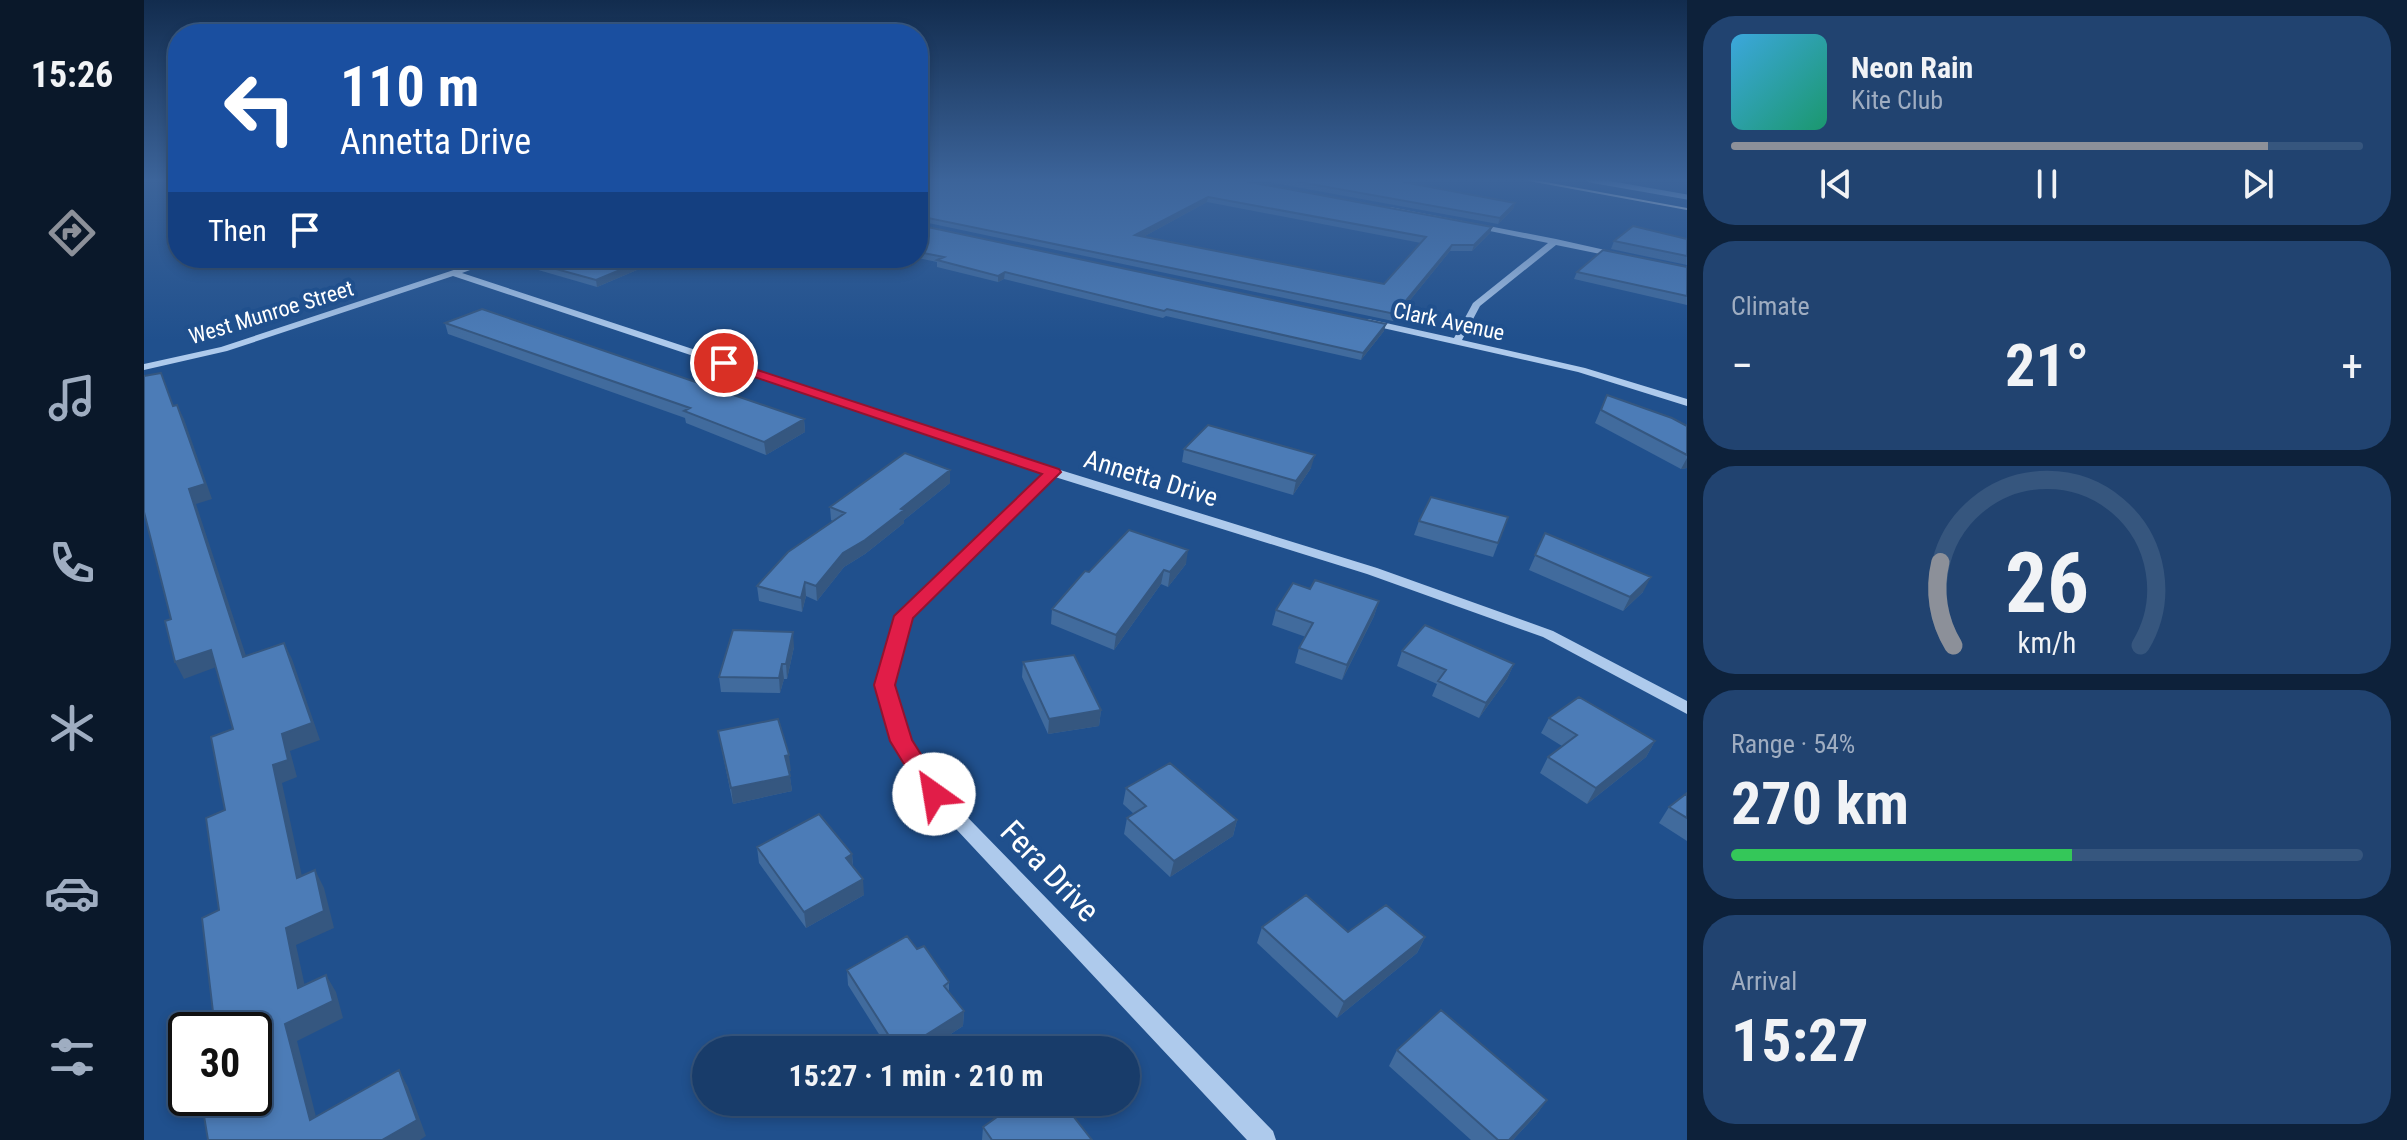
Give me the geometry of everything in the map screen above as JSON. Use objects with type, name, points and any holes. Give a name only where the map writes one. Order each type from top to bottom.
[{"type":"street","points":[[1516,233],[1629,258]]},
{"type":"street","points":[[1457,341],[1476,305],[1556,241]]},
{"type":"street","name":"West Munroe Street","points":[[144,367],[224,349],[469,268]]},
{"type":"street","name":"Annetta Drive","points":[[454,273],[1053,472],[1372,571],[1548,634],[1687,708]]},
{"type":"street","name":"Clark Avenue","points":[[1349,318],[1581,370],[1687,403]]},
{"type":"street","name":"Fera Drive","points":[[1053,472],[904,616],[885,685],[902,741],[934,794],[1264,1140]]},
{"type":"building","points":[[928,233],[957,233],[1386,324],[1363,353],[1167,309],[1164,311],[1005,272],[998,276],[937,260],[944,257],[928,254]]},
{"type":"building","points":[[1002,233],[1138,233],[1135,235],[1384,284],[1426,237],[1405,233],[1486,233],[1474,245],[1452,245],[1395,314]]},
{"type":"building","points":[[1624,233],[1663,233],[1687,239],[1687,256],[1614,241]]},
{"type":"building","points":[[1603,250],[1687,267],[1687,296],[1577,272]]},
{"type":"building","points":[[552,268],[625,268],[596,280]]},
{"type":"building","points":[[482,309],[804,419],[764,442],[684,411],[690,408],[445,323]]},
{"type":"building","points":[[161,373],[173,406],[177,405],[205,484],[189,489],[243,657],[284,643],[312,723],[282,734],[288,760],[273,765],[297,878],[315,870],[324,911],[286,928],[298,988],[326,975],[333,1001],[285,1024],[310,1120],[399,1070],[417,1120],[382,1140],[208,1140],[204,1116],[272,1116],[272,1012],[213,1012],[202,918],[219,910],[206,818],[225,810],[211,737],[233,729],[211,650],[175,662],[165,621],[171,619],[144,512],[144,376]]},
{"type":"building","points":[[1607,395],[1687,426],[1687,455],[1601,410]]},
{"type":"building","points":[[1208,425],[1315,455],[1296,481],[1184,449]]},
{"type":"building","points":[[905,453],[950,470],[901,509],[904,510],[843,553],[816,586],[805,582],[801,598],[757,586],[788,552],[845,513],[830,507]]},
{"type":"building","points":[[1431,497],[1508,517],[1498,543],[1419,521]]},
{"type":"building","points":[[1129,530],[1188,550],[1170,572],[1164,570],[1116,635],[1052,609],[1085,571],[1089,572]]},
{"type":"building","points":[[1545,533],[1651,577],[1630,597],[1535,555]]},
{"type":"building","points":[[1315,580],[1379,601],[1347,665],[1299,648],[1313,623],[1276,610],[1293,583],[1310,589]]},
{"type":"building","points":[[1425,625],[1514,664],[1486,703],[1438,681],[1446,670],[1402,651]]},
{"type":"building","points":[[733,630],[793,632],[786,664],[782,664],[779,678],[719,677]]},
{"type":"building","points":[[1074,655],[1101,710],[1049,719],[1023,662]]},
{"type":"building","points":[[1579,697],[1655,741],[1596,788],[1548,757],[1577,735],[1549,718]]},
{"type":"building","points":[[778,719],[789,755],[785,756],[790,776],[731,788],[718,731]]},
{"type":"building","points":[[1170,763],[1237,820],[1174,861],[1127,818],[1146,806],[1126,788]]},
{"type":"building","points":[[1687,793],[1687,818],[1669,807]]},
{"type":"building","points":[[819,814],[852,854],[846,858],[863,879],[804,912],[757,847]]},
{"type":"building","points":[[1306,895],[1348,932],[1386,905],[1425,937],[1344,1002],[1262,927]]},
{"type":"building","points":[[907,936],[917,949],[924,946],[949,982],[944,986],[964,1011],[924,1036],[889,1036],[847,970]]},
{"type":"building","points":[[1441,1010],[1547,1100],[1509,1140],[1498,1140],[1397,1050]]},
{"type":"building","points":[[998,1116],[1073,1116],[1092,1140],[992,1140],[983,1127]]},
{"type":"route","points":[[724,363],[1053,472],[904,616],[885,685],[902,741],[934,794]]}]
